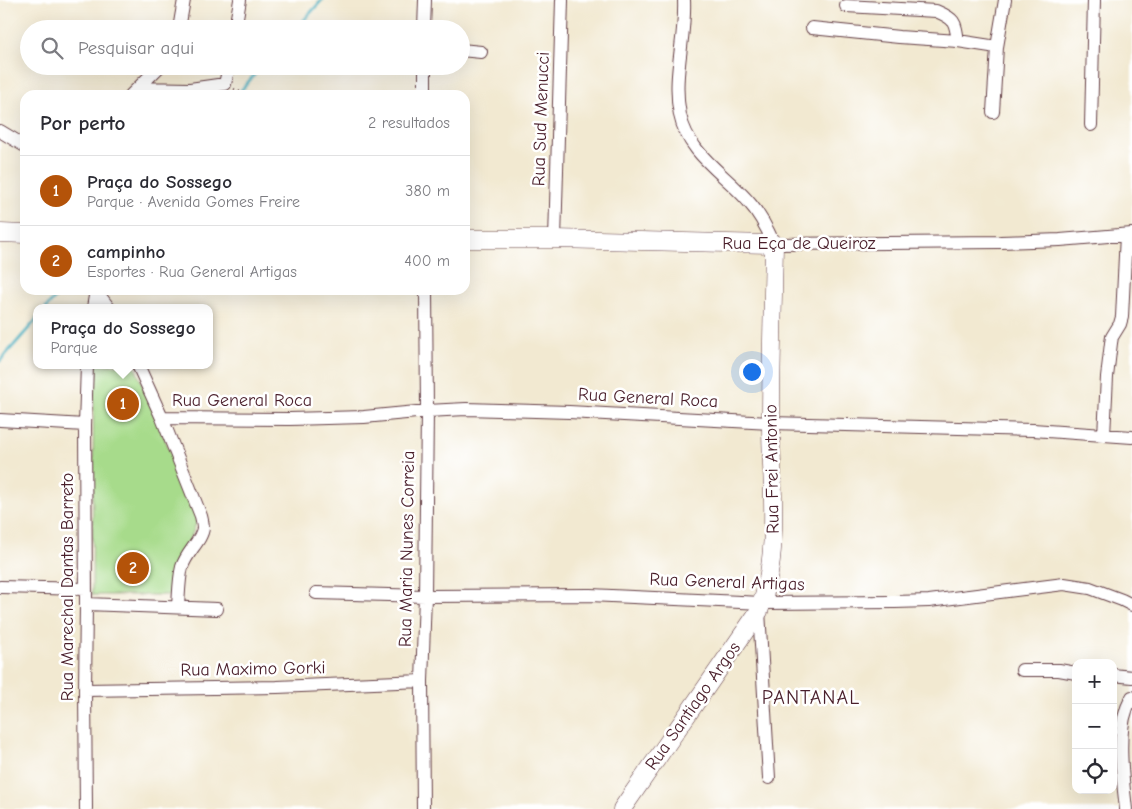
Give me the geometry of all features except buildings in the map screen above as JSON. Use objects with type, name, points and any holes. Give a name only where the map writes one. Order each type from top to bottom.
[{"type":"street","points":[[181,20],[184,0]]},
{"type":"street","points":[[237,20],[240,0]]},
{"type":"street","points":[[424,20],[425,0]]},
{"type":"street","name":"Rua Sud Menucci","points":[[555,239],[562,0]]},
{"type":"street","points":[[684,0],[684,27],[677,82],[680,116],[688,136],[706,161],[748,201],[762,218],[774,244]]},
{"type":"street","points":[[993,112],[997,47],[1005,0]]},
{"type":"street","points":[[1090,125],[1094,0]]},
{"type":"street","points":[[846,6],[936,11],[949,17],[956,26],[958,42]]},
{"type":"street","points":[[812,28],[997,47]]},
{"type":"street","points":[[470,51],[481,52]]},
{"type":"street","points":[[137,90],[151,75]]},
{"type":"street","points":[[172,90],[228,86],[229,75]]},
{"type":"street","points":[[425,75],[425,90]]},
{"type":"street","points":[[0,131],[20,143]]},
{"type":"street","points":[[0,233],[20,234]]},
{"type":"street","points":[[1104,435],[1111,343],[1122,317],[1129,235]]},
{"type":"street","name":"Rua Eça de Queiroz","points":[[470,239],[774,244],[1000,242],[1129,235]]},
{"type":"street","name":"Rua Frei Antonio","points":[[769,778],[761,607],[769,576],[773,544],[771,422],[774,244]]},
{"type":"street","name":"Rua Maria Nunes Correia","points":[[423,809],[422,681],[427,411],[426,295]]},
{"type":"street","name":"Rua Marechal Dantas Barreto","points":[[86,809],[85,425],[87,369]]},
{"type":"street","points":[[140,369],[162,418],[201,516],[203,528],[201,536],[182,566],[178,606]]},
{"type":"street","name":"Rua General Roca","points":[[162,418],[364,417],[466,409],[771,422],[1033,430],[1132,437]]},
{"type":"street","points":[[0,420],[85,425]]},
{"type":"street","name":"Rua General Artigas","points":[[316,593],[425,596],[590,595],[761,607],[929,601],[1064,584],[1090,588],[1132,605]]},
{"type":"street","points":[[0,587],[86,589]]},
{"type":"street","points":[[86,604],[178,606],[217,609]]},
{"type":"street","name":"Rua Santiago Argos","points":[[622,809],[761,607]]},
{"type":"street","points":[[1022,670],[1072,672]]},
{"type":"street","points":[[1117,676],[1132,678]]},
{"type":"street","name":"Rua Maximo Gorki","points":[[85,690],[277,687],[422,681]]},
{"type":"street","points":[[1126,809],[1123,778],[1122,726],[1125,712],[1132,697]]},
{"type":"path","points":[[228,86],[237,90]]},
{"type":"green space","points":[[94,369],[136,369],[198,518],[183,553],[175,595],[92,595]]},
{"type":"waterway","points":[[304,20],[322,0]]},
{"type":"waterway","points":[[241,90],[254,75]]},
{"type":"waterway","points":[[50,304],[58,295]]},
{"type":"waterway","points":[[0,361],[33,324]]},
{"type":"place","name":"Praça do Sossego","points":[[123,404]]},
{"type":"place","name":"campinho","points":[[133,568]]},
{"type":"district","name":"PANTANAL","points":[[811,697]]}]
